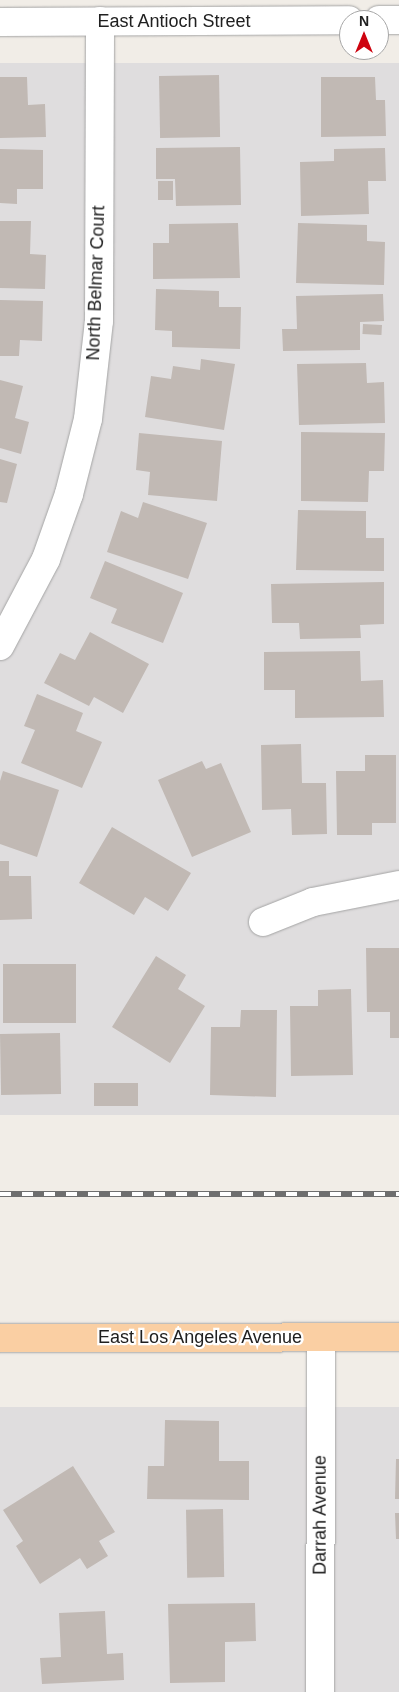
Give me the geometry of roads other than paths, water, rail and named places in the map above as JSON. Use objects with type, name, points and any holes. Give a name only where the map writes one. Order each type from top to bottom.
[{"type":"main road","name":"East Los Angeles Avenue","points":[[0,1338],[399,1337]]},
{"type":"street","name":"East Antioch Street","points":[[0,22],[339,20]]},
{"type":"street","name":"North Belmar Court","points":[[0,646],[46,559],[69,494],[88,419],[99,321],[100,21]]},
{"type":"street","points":[[263,922],[312,902],[399,885]]},
{"type":"street","name":"Darrah Avenue","points":[[320,1692],[321,1337]]},
{"type":"railway","points":[[0,1194],[399,1194]]}]
